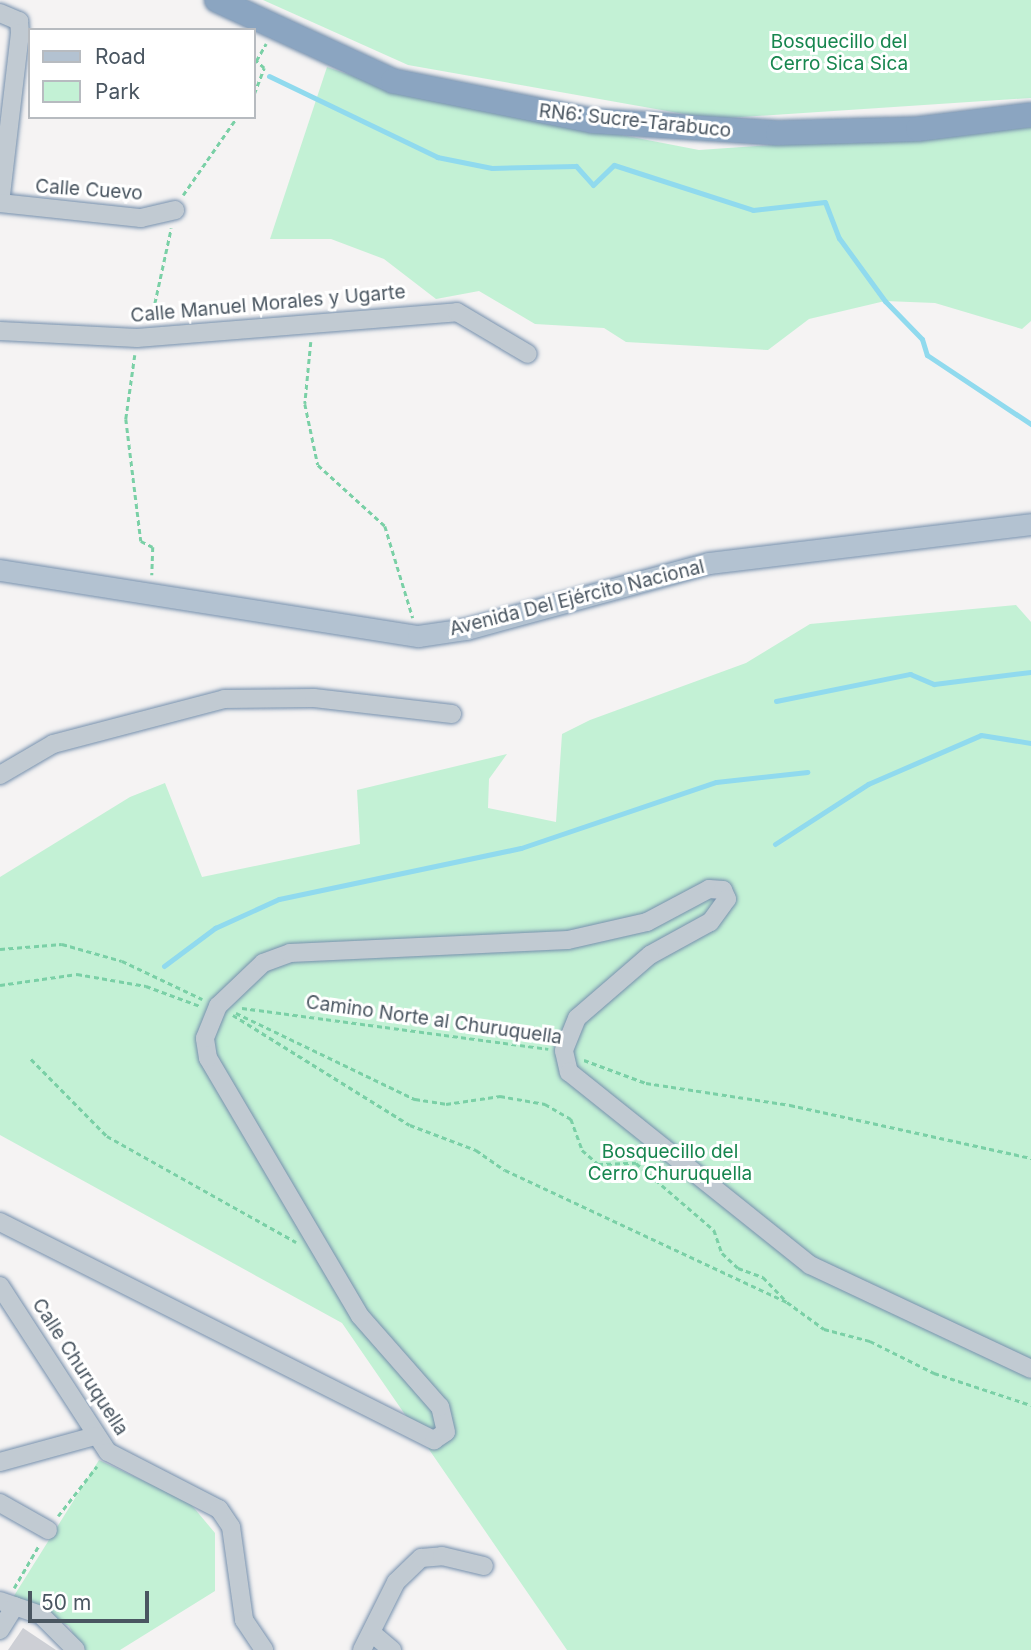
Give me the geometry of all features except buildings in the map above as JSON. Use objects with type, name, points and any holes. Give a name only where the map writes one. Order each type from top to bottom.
[{"type":"highway","name":"RN6: Sucre-Tarabuco","points":[[217,0],[274,29],[393,81],[593,121],[778,133],[918,129],[1031,115]]},
{"type":"main road","name":"Avenida Del Ejército Nacional","points":[[0,570],[151,597],[418,636],[466,629],[721,561],[1031,524]]},
{"type":"street","points":[[0,13],[19,21],[23,77],[0,203]]},
{"type":"street","name":"Calle Cuevo","points":[[0,203],[141,218],[175,210]]},
{"type":"street","name":"Calle Manuel Morales y Ugarte","points":[[0,331],[142,338],[313,321],[457,312],[528,354]]},
{"type":"street","points":[[0,775],[52,744],[224,699],[314,698],[452,714]]},
{"type":"street","points":[[0,1222],[313,1375],[419,1438],[434,1440],[446,1432],[440,1407],[390,1357],[328,1263],[208,1058],[205,1038],[218,1006],[263,963],[290,953],[568,940],[647,922],[709,889],[723,890],[727,899],[710,922],[650,955],[577,1018],[564,1051],[569,1072],[810,1265],[1031,1369]]},
{"type":"street","name":"Calle Churuquella","points":[[0,1286],[95,1436],[108,1452],[219,1509],[233,1534],[244,1620],[264,1650]]},
{"type":"street","points":[[0,1462],[95,1436]]},
{"type":"street","points":[[0,1503],[48,1530]]},
{"type":"street","points":[[362,1650],[373,1634],[396,1582],[421,1558],[442,1556],[484,1566]]},
{"type":"street","points":[[0,1630],[7,1603],[41,1615],[76,1650]]},
{"type":"street","points":[[373,1634],[392,1650]]},
{"type":"path","points":[[256,89],[264,68],[256,61],[274,29]]},
{"type":"path","points":[[151,597],[153,547],[141,541],[126,419],[142,338],[175,210],[236,119]]},
{"type":"path","points":[[313,321],[305,404],[318,465],[385,526],[418,636]]},
{"type":"path","name":"Camino Norte al Churuquella","points":[[0,949],[62,944],[122,961],[218,1006],[564,1051],[626,1079],[790,1105],[1031,1158]]},
{"type":"path","points":[[0,985],[77,974],[146,986],[187,1006],[218,1006],[415,1099],[446,1104],[500,1096],[545,1104],[571,1119],[582,1150],[598,1164],[636,1163],[692,1207],[713,1230],[722,1253],[763,1277],[787,1302],[824,1329],[870,1340],[934,1373],[1031,1405]]},
{"type":"path","points":[[218,1006],[410,1125],[476,1150],[505,1170],[787,1302]]},
{"type":"path","points":[[31,1059],[107,1136],[328,1263]]},
{"type":"path","points":[[7,1603],[48,1530],[108,1452]]},
{"type":"green space","name":"Bosquecillo del Cerro Sica Sica","points":[[263,0],[1031,0],[1031,98],[712,119],[408,65]]},
{"type":"green space","points":[[327,67],[404,93],[699,150],[1031,127],[1031,321],[1022,329],[935,303],[885,301],[809,319],[768,350],[626,342],[604,328],[535,324],[479,291],[436,299],[384,259],[331,239],[270,239]]},
{"type":"green space","name":"Bosquecillo del Cerro Churuquella","points":[[1016,605],[1031,622],[1031,1650],[567,1650],[342,1323],[0,1135],[0,877],[130,797],[165,783],[202,877],[360,844],[357,790],[507,754],[489,779],[488,808],[556,822],[562,734],[590,720],[746,663],[810,624]]},
{"type":"green space","points":[[99,1460],[189,1502],[215,1533],[215,1591],[120,1650],[81,1650],[69,1626],[12,1599]]},
{"type":"waterway","points":[[269,76],[437,157],[492,168],[576,166],[593,185],[614,165],[753,210],[825,202],[839,238],[885,301],[922,339],[927,355],[1031,424]]},
{"type":"waterway","points":[[776,701],[910,674],[934,684],[1031,672]]},
{"type":"waterway","points":[[775,844],[868,784],[981,735],[1031,743]]},
{"type":"waterway","points":[[164,966],[215,928],[279,899],[521,848],[716,782],[807,772]]}]
